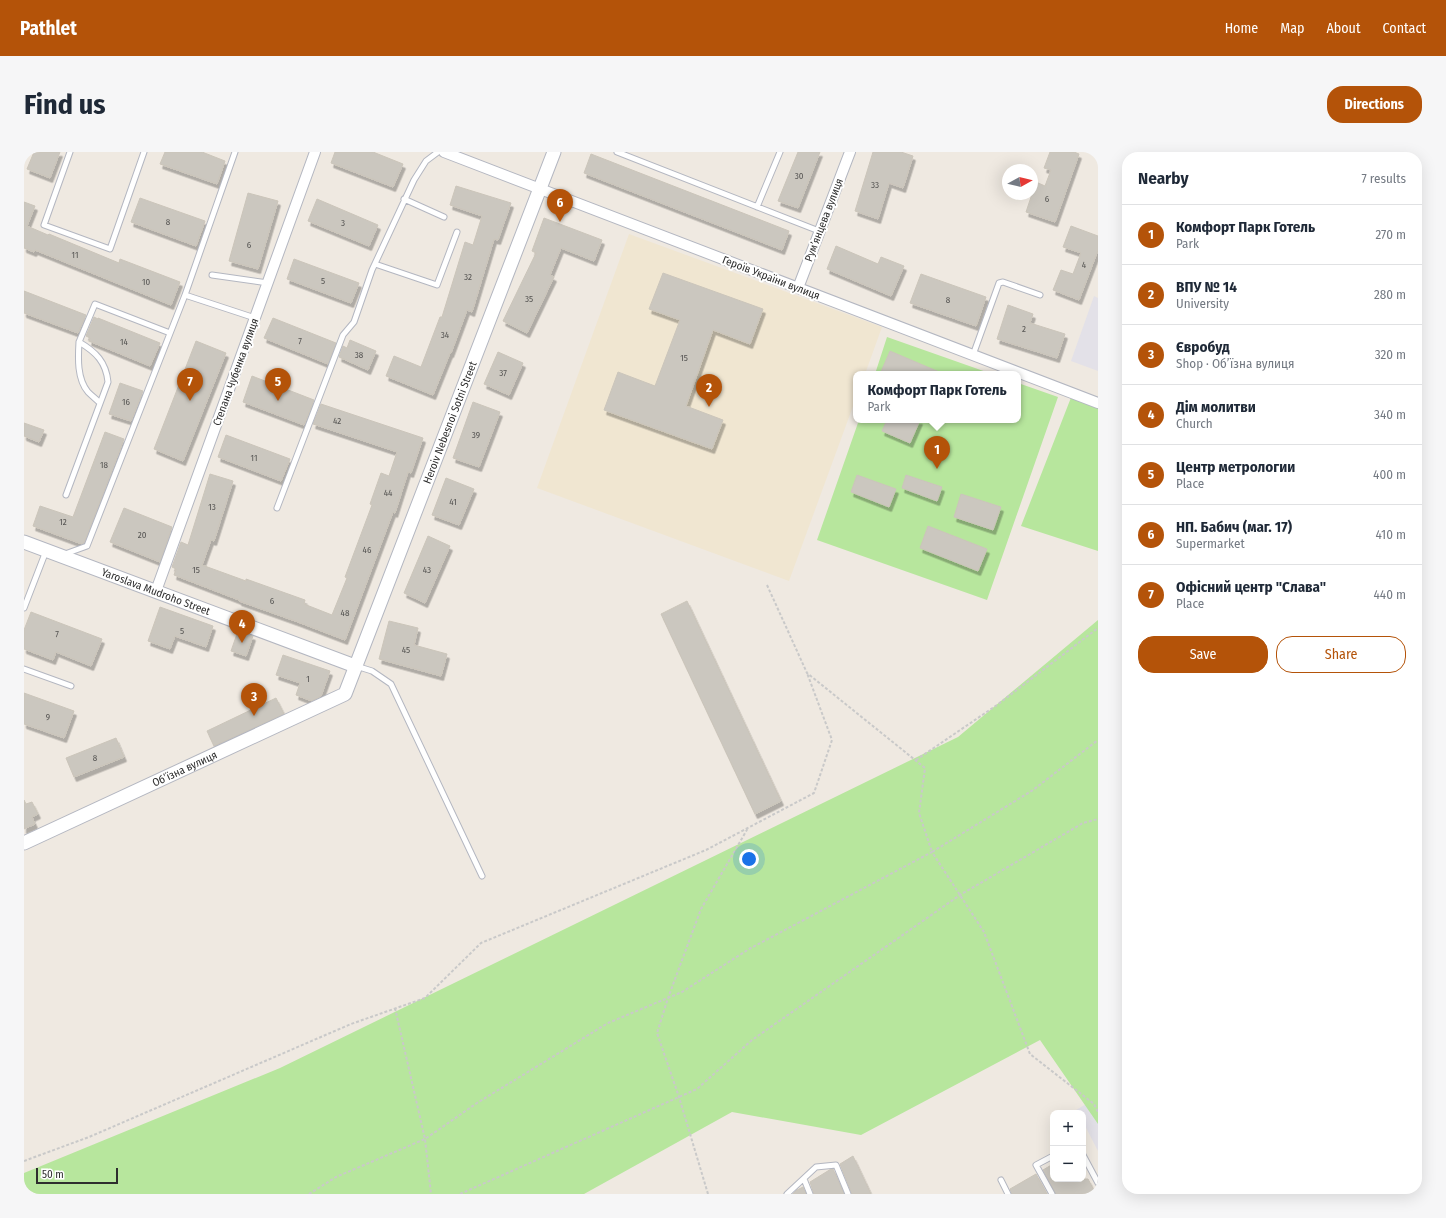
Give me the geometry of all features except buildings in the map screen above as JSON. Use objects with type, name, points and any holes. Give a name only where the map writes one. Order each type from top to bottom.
[{"type":"street","name":"Степана Чубенка вулиця","points":[[156,591],[315,152]]},
{"type":"street","name":"Heroiv Nebesnoi Sotni Street","points":[[345,694],[554,152]]},
{"type":"street","name":"Рум’янцева вулиця","points":[[798,288],[850,152]]},
{"type":"street","name":"Героїв України вулиця","points":[[450,153],[1015,371]]},
{"type":"street","name":"Героїв України вулиця","points":[[1021,373],[1098,403]]},
{"type":"street","name":"Yaroslava Mudroho Street","points":[[24,542],[355,666]]},
{"type":"street","name":"Об’їзна вулиця","points":[[24,844],[345,694]]},
{"type":"lane","points":[[70,152],[44,225],[110,249],[144,152]]},
{"type":"lane","points":[[62,556],[86,546],[185,295],[235,152]]},
{"type":"lane","points":[[277,508],[343,335],[354,322],[375,264],[404,199],[426,161],[438,152]]},
{"type":"lane","points":[[617,152],[628,154],[819,231]]},
{"type":"lane","points":[[757,207],[780,152]]},
{"type":"lane","points":[[404,199],[444,217]]},
{"type":"lane","points":[[375,264],[437,285],[457,232]]},
{"type":"lane","points":[[212,275],[268,283]]},
{"type":"lane","points":[[973,355],[999,283],[1003,282],[1040,294]]},
{"type":"lane","points":[[185,295],[255,318]]},
{"type":"lane","points":[[100,403],[87,391],[82,382],[78,367],[79,342],[95,304],[170,333]]},
{"type":"lane","points":[[66,495],[108,382],[107,371],[101,360],[79,342]]},
{"type":"lane","points":[[24,608],[46,550]]},
{"type":"lane","points":[[355,666],[372,671],[391,684],[482,876]]},
{"type":"lane","points":[[24,669],[71,686]]},
{"type":"lane","points":[[1050,1158],[1036,1165],[1052,1194]]},
{"type":"lane","points":[[1086,1161],[1098,1183]]},
{"type":"lane","points":[[787,1194],[816,1167],[836,1165],[848,1194]]},
{"type":"lane","points":[[804,1179],[810,1194]]},
{"type":"lane","points":[[1001,1180],[1008,1194]]},
{"type":"path","points":[[24,1161],[89,1137],[351,1024],[425,998],[481,943],[706,850],[814,793],[832,740],[807,673],[767,585]]},
{"type":"path","points":[[916,760],[997,705],[1098,628]]},
{"type":"path","points":[[807,673],[925,768],[919,813],[932,852],[984,932],[1030,1054],[1094,1104],[1098,1112]]},
{"type":"path","points":[[309,1194],[336,1177],[425,1139],[477,1103],[608,1023],[682,992],[749,949],[932,852],[1033,790],[1098,740]]},
{"type":"path","points":[[460,1194],[697,1089],[752,1040],[960,894],[1084,823],[1098,818]]},
{"type":"path","points":[[708,1194],[679,1097],[657,1033],[668,998],[701,910],[749,827]]},
{"type":"path","points":[[395,1008],[425,1139],[431,1194]]},
{"type":"shaded area","points":[[629,234],[882,327],[866,371],[853,371],[853,406],[789,581],[537,488]]},
{"type":"shaded area","points":[[1094,296],[1098,298],[1098,371],[1071,361]]},
{"type":"shaded area","points":[[1098,1097],[1098,1151],[1086,1128],[1086,1110],[1076,1110]]},
{"type":"green space","points":[[887,337],[983,371],[876,371]]},
{"type":"green space","points":[[1021,384],[1058,397],[987,600],[817,540],[858,423],[1021,423]]},
{"type":"green space","points":[[1072,395],[1098,405],[1098,551],[1021,526]]},
{"type":"green space","points":[[1098,620],[1098,1124],[1040,1040],[861,1135],[732,1112],[584,1194],[24,1194],[24,1173],[280,1068],[958,737]]},
{"type":"place","name":"НП. Бабич (маг. 17)","points":[[560,222]]},
{"type":"place","name":"Офісний центр \"Слава\"","points":[[190,401]]},
{"type":"place","name":"Центр метрологии","points":[[278,401]]},
{"type":"place","name":"ВПУ № 14","points":[[709,407]]},
{"type":"place","name":"Комфорт Парк Готель","points":[[937,469]]},
{"type":"place","name":"Дім молитви","points":[[242,643]]},
{"type":"place","name":"Євробуд","points":[[254,716]]}]
